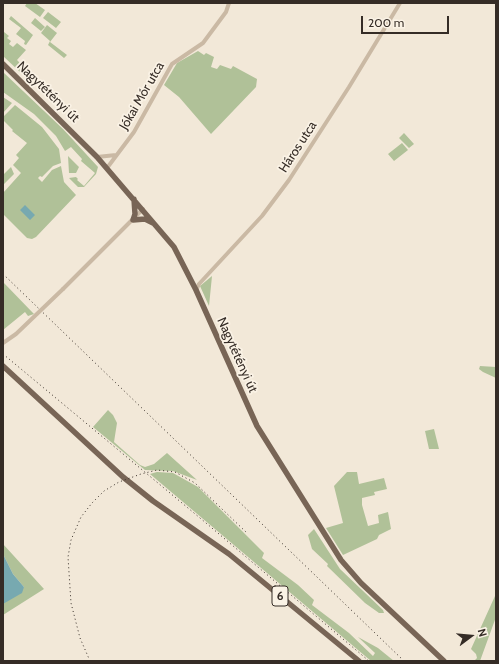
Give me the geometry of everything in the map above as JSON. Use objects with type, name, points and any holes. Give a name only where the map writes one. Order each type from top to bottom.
[{"type":"main road","name":"Nagytétényi út","points":[[3,64],[97,157],[134,198],[180,255],[257,426],[340,560],[361,583],[444,661]]},
{"type":"main road","points":[[134,198],[135,214],[133,220],[144,219],[155,223]]},
{"type":"main road","name":"6","points":[[3,366],[123,477],[153,501],[229,554],[359,661]]},
{"type":"street","name":"Jókai Mór utca","points":[[107,168],[138,125],[172,64],[203,42],[226,12],[229,3]]},
{"type":"street","name":"Háros utca","points":[[196,290],[199,284],[259,220],[289,180],[349,87],[400,3]]},
{"type":"street","points":[[97,157],[116,155]]},
{"type":"street","points":[[3,343],[16,334],[143,209]]},
{"type":"green space","points":[[27,3],[35,3],[45,10],[40,17],[25,6]]},
{"type":"green space","points":[[48,12],[61,22],[56,28],[43,18]]},
{"type":"green space","points":[[11,16],[33,35],[26,45],[24,44],[25,41],[16,34],[21,28],[9,19]]},
{"type":"green space","points":[[35,18],[45,27],[41,31],[31,23]]},
{"type":"green space","points":[[47,25],[57,33],[50,42],[67,55],[64,58],[48,45],[50,41],[41,33]]},
{"type":"green space","points":[[4,32],[9,36],[7,38],[11,41],[9,44],[13,47],[17,43],[26,50],[17,60],[24,67],[20,72],[3,56]]},
{"type":"green space","points":[[198,51],[204,55],[206,53],[214,57],[211,67],[217,69],[220,65],[231,69],[233,66],[257,79],[256,87],[211,134],[179,97],[164,85],[177,63]]},
{"type":"green space","points":[[3,72],[63,129],[98,167],[96,174],[84,187],[78,187],[69,178],[76,177],[78,179],[77,180],[84,186],[95,173],[81,161],[82,159],[71,147],[65,151],[56,136],[34,114],[3,92]]},
{"type":"green space","points":[[3,97],[12,103],[3,113]]},
{"type":"green space","points":[[15,105],[42,127],[59,149],[61,163],[53,166],[42,177],[40,176],[38,178],[42,182],[52,170],[61,166],[64,182],[76,195],[36,237],[32,239],[27,238],[3,214],[3,193],[21,173],[13,165],[19,158],[16,155],[27,143],[12,131],[13,130],[3,120],[3,117]]},
{"type":"green space","points":[[404,133],[414,144],[409,148],[399,138]]},
{"type":"green space","points":[[402,143],[408,150],[394,161],[388,154]]},
{"type":"green space","points":[[68,156],[79,167],[76,173],[69,173]]},
{"type":"green space","points":[[11,167],[14,174],[3,185],[3,175]]},
{"type":"green space","points":[[212,276],[209,306],[200,286]]},
{"type":"green space","points":[[3,282],[34,314],[28,316],[25,312],[3,330]]},
{"type":"green space","points":[[480,366],[496,367],[496,378],[479,369]]},
{"type":"green space","points":[[108,410],[113,415],[117,423],[114,442],[140,465],[145,467],[154,464],[167,453],[197,480],[173,471],[145,470],[93,427]]},
{"type":"green space","points":[[434,429],[439,449],[429,449],[425,431]]},
{"type":"green space","points":[[157,472],[173,473],[198,487],[264,553],[262,558],[298,585],[314,600],[312,605],[349,633],[373,656],[375,653],[358,637],[378,648],[394,661],[371,661],[150,474]]},
{"type":"green space","points":[[347,472],[357,472],[359,484],[384,478],[387,489],[374,492],[375,495],[362,498],[362,505],[368,526],[379,523],[378,515],[388,512],[391,529],[379,535],[377,539],[343,555],[326,528],[343,523],[334,486]]},
{"type":"green space","points":[[314,529],[340,569],[383,610],[384,613],[379,613],[365,603],[327,566],[328,564],[312,549],[308,535]]},
{"type":"green space","points":[[3,544],[44,589],[3,615],[3,604],[24,587],[13,574],[3,554]]},
{"type":"green space","points":[[495,596],[496,617],[480,661],[474,661],[477,658],[476,654],[471,649]]},
{"type":"water","points":[[25,205],[35,215],[30,220],[20,210]]},
{"type":"water","points":[[3,554],[13,574],[24,587],[22,593],[3,604]]},
{"type":"railway","points":[[3,274],[404,661]]},
{"type":"railway","points":[[3,354],[369,661]]},
{"type":"railway","points":[[90,661],[80,638],[71,603],[68,557],[71,540],[81,517],[104,491],[119,482],[141,474],[157,470],[175,472],[195,483],[247,533]]}]
